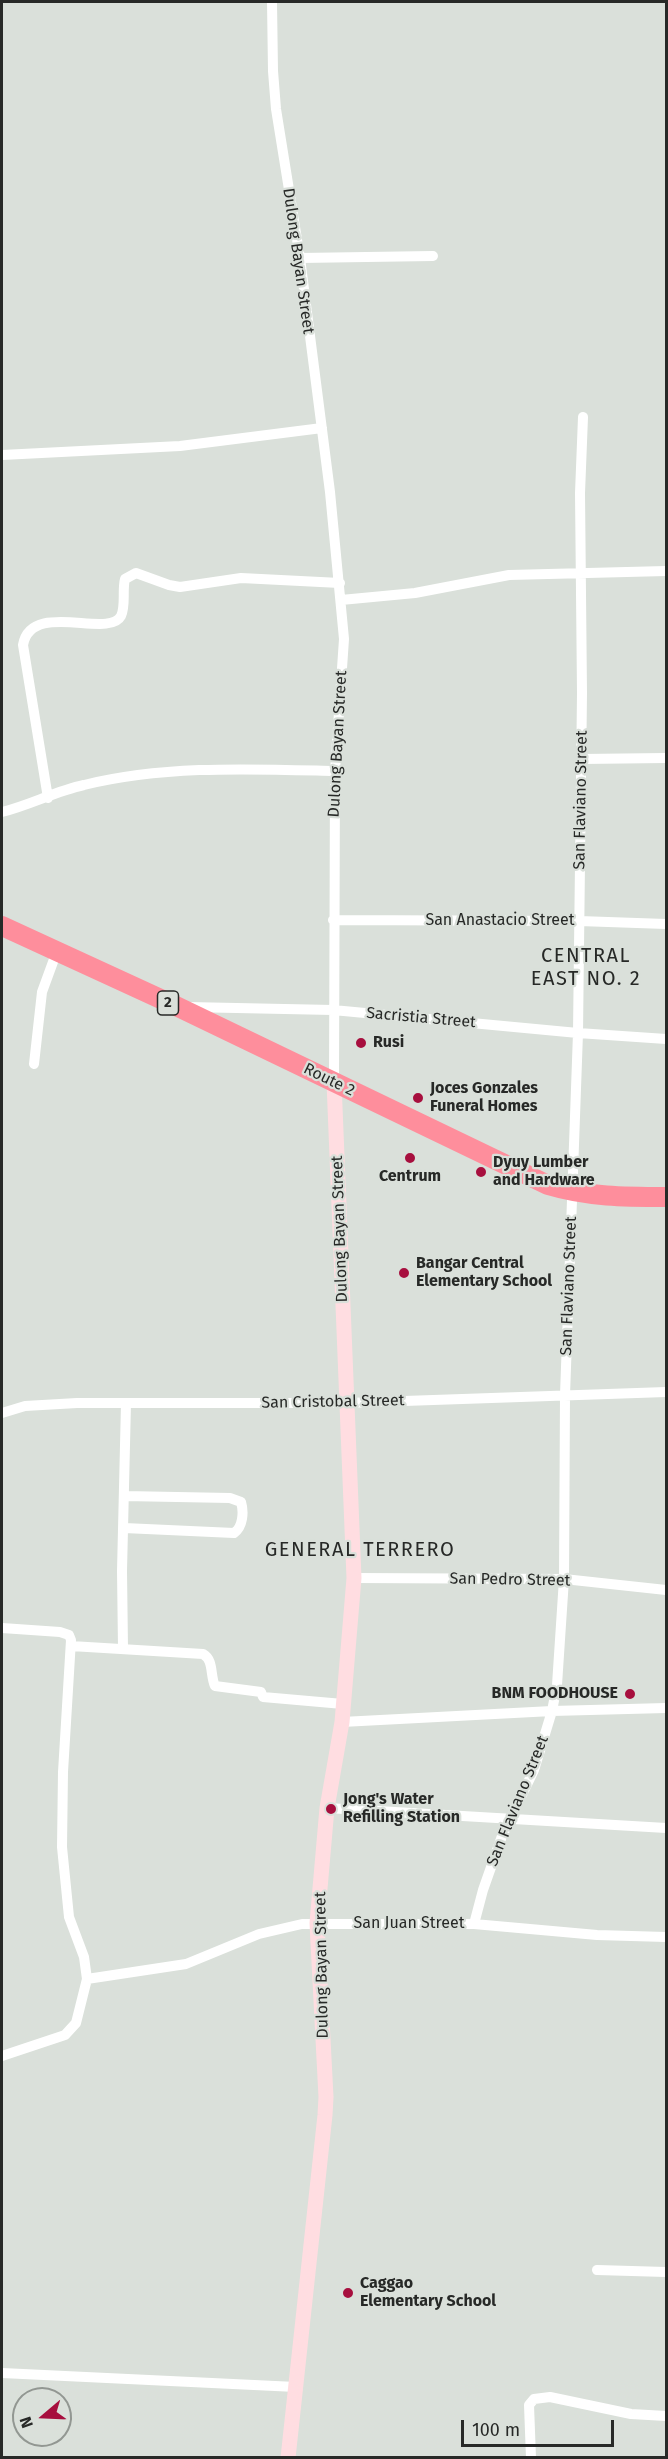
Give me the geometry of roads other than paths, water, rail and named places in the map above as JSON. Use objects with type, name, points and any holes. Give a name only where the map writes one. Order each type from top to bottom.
[{"type":"highway","name":"Route 2","points":[[2,926],[176,1006],[516,1171],[572,1192],[625,1198],[666,1197]]},
{"type":"street","name":"Dulong Bayan Street","points":[[272,2],[276,109],[300,258],[322,428],[340,583],[344,639],[335,771],[333,1010],[354,1578],[342,1722],[327,1808],[317,1923],[326,2097],[288,2457]]},
{"type":"street","points":[[300,258],[433,256]]},
{"type":"street","name":"San Flaviano Street","points":[[474,1924],[483,1890],[509,1820],[534,1770],[552,1712],[557,1685],[564,1580],[565,1395],[578,1033],[581,759],[580,494],[584,417]]},
{"type":"street","points":[[2,455],[180,446],[322,428]]},
{"type":"street","points":[[341,600],[415,593],[508,575],[666,571]]},
{"type":"street","points":[[48,798],[23,645],[25,637],[34,627],[50,623],[104,623],[117,620],[122,615],[125,579],[136,573],[160,583],[180,587],[241,578],[340,583]]},
{"type":"street","points":[[581,759],[666,758]]},
{"type":"street","points":[[2,812],[84,784],[143,776],[202,770],[335,771]]},
{"type":"street","name":"San Anastacio Street","points":[[333,920],[579,921],[666,924]]},
{"type":"street","points":[[34,1064],[42,992],[57,951]]},
{"type":"street","name":"Sacristia Street","points":[[176,1006],[333,1010],[578,1033],[666,1038]]},
{"type":"street","name":"San Cristobal Street","points":[[2,1413],[26,1406],[126,1403],[346,1403],[666,1392]]},
{"type":"street","points":[[123,1648],[126,1403]]},
{"type":"street","points":[[123,1528],[234,1533],[240,1527],[242,1509],[241,1502],[230,1498],[124,1496]]},
{"type":"street","name":"San Pedro Street","points":[[354,1578],[564,1580],[666,1590]]},
{"type":"street","points":[[2,1628],[65,1633],[70,1638],[63,1772],[62,1847],[69,1917],[84,1957],[87,1979],[76,2023],[65,2035],[51,2042],[2,2056]]},
{"type":"street","points":[[71,1646],[202,1654],[207,1656],[210,1662],[215,1686],[261,1692],[263,1697],[343,1704]]},
{"type":"street","points":[[342,1722],[666,1708]]},
{"type":"street","points":[[327,1808],[666,1828]]},
{"type":"street","name":"San Juan Street","points":[[87,1979],[186,1965],[260,1934],[290,1926],[317,1923],[474,1924],[597,1935],[666,1937]]},
{"type":"street","points":[[597,2270],[666,2272]]},
{"type":"street","points":[[2,2373],[296,2387]]},
{"type":"street","points":[[531,2457],[529,2405],[534,2399],[550,2397],[631,2414],[666,2416]]},
{"type":"place","name":"Rusi","points":[[361,1043]]},
{"type":"place","name":"Joces Gonzales Funeral Homes","points":[[418,1098]]},
{"type":"place","name":"Centrum","points":[[410,1158]]},
{"type":"place","name":"Dyuy Lumber and Hardware","points":[[481,1172]]},
{"type":"place","name":"Bangar Central Elementary School","points":[[404,1273]]},
{"type":"place","name":"BNM FOODHOUSE","points":[[630,1694]]},
{"type":"place","name":"Jong's Water Refilling Station","points":[[331,1809]]},
{"type":"place","name":"Caggao Elementary School","points":[[348,2293]]},
{"type":"district","name":"CENTRAL EAST NO. 2","points":[[586,968]]},
{"type":"district","name":"GENERAL TERRERO","points":[[360,1550]]}]
